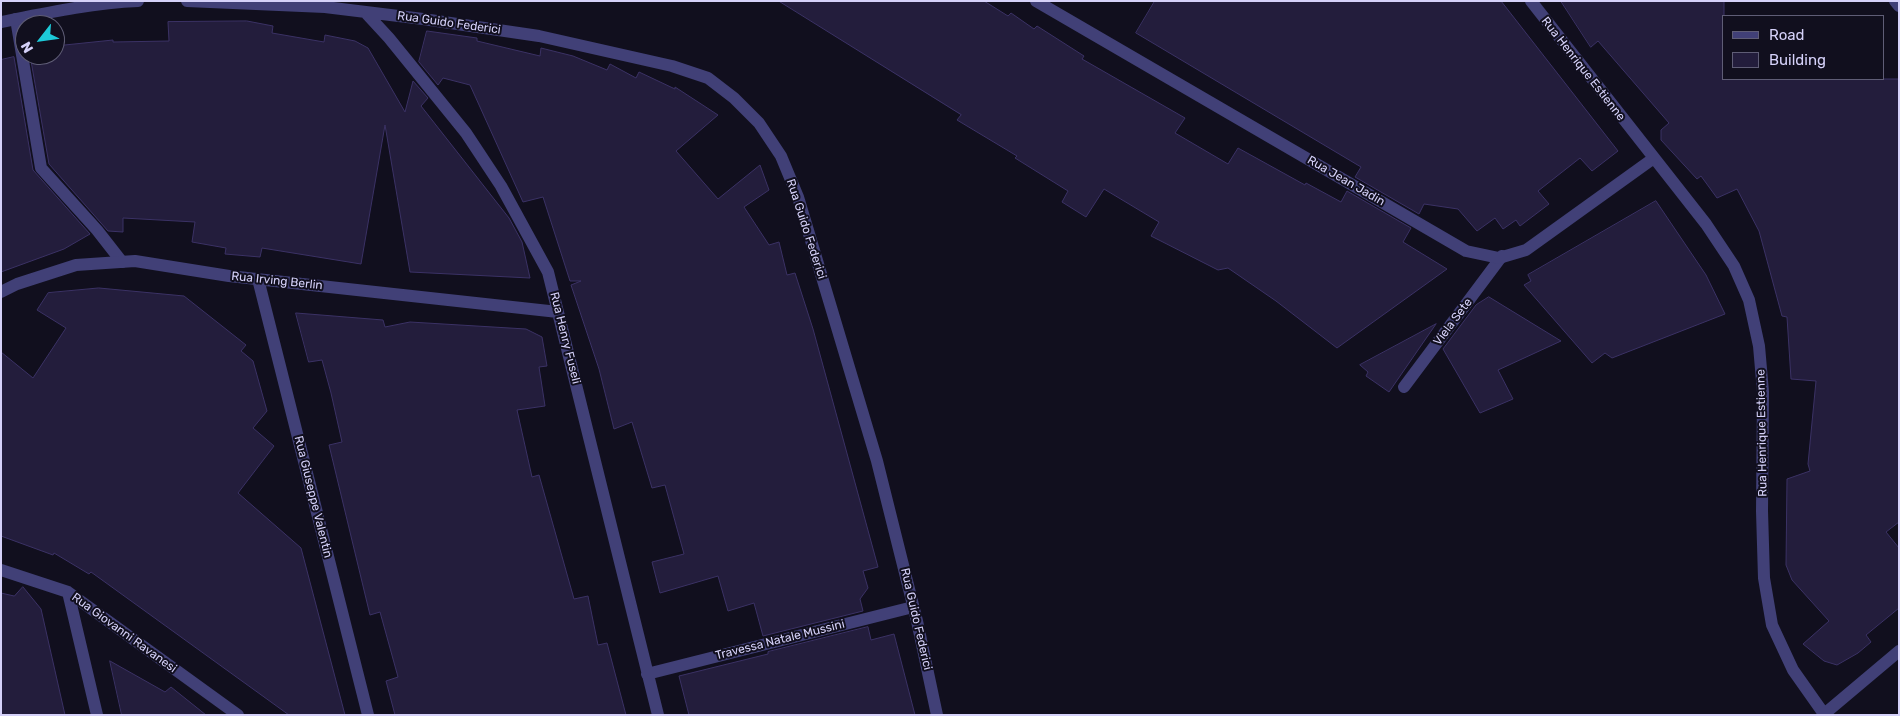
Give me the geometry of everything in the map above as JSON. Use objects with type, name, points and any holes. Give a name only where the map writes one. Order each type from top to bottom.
[{"type":"street","points":[[32,15],[108,3],[138,1]]},
{"type":"street","name":"Rua Guido Federici","points":[[187,1],[325,7],[539,36],[672,66],[708,78],[734,98],[759,124],[781,156],[798,197],[877,460],[937,715]]},
{"type":"street","name":"Rua Jean Jadin","points":[[1036,1],[1466,251],[1499,258],[1526,250],[1654,158]]},
{"type":"street","name":"Rua Henrique Estienne","points":[[1531,1],[1706,224],[1734,266],[1749,300],[1759,346],[1763,392],[1762,511],[1764,568],[1772,625],[1793,670],[1823,714]]},
{"type":"street","points":[[1895,1],[1899,6]]},
{"type":"street","name":"Rua Henry Fuseli","points":[[365,12],[389,38],[466,133],[491,171],[548,272],[658,715]]},
{"type":"street","points":[[1,22],[15,19]]},
{"type":"street","points":[[24,65],[41,168],[97,230],[122,262]]},
{"type":"street","name":"Viela Sete","points":[[1404,387],[1502,256]]},
{"type":"street","name":"Rua Irving Berlin","points":[[1,292],[17,284],[76,265],[134,261],[229,276],[558,312]]},
{"type":"street","name":"Rua Giuseppe Valentin","points":[[258,279],[368,715]]},
{"type":"street","name":"Rua Giovanni Ravanesi","points":[[1,570],[68,592],[238,715]]},
{"type":"street","points":[[68,592],[97,715]]},
{"type":"street","name":"Travessa Natale Mussini","points":[[647,674],[913,607]]},
{"type":"street","points":[[1823,714],[1899,652]]},
{"type":"building","points":[[779,1],[984,1],[1008,16],[1011,13],[1034,29],[1037,26],[1084,56],[1082,59],[1185,118],[1175,133],[1228,164],[1238,148],[1305,185],[1306,183],[1341,202],[1347,191],[1411,228],[1403,242],[1447,269],[1337,348],[1276,301],[1228,268],[1218,270],[1151,236],[1159,222],[1104,189],[1086,217],[1062,202],[1068,191],[1015,158],[1017,156],[957,120],[961,115]]},
{"type":"building","points":[[1155,1],[1501,1],[1618,151],[1592,171],[1580,158],[1538,191],[1549,204],[1520,226],[1516,220],[1503,229],[1495,218],[1477,231],[1458,209],[1424,204],[1419,214],[1355,177],[1361,167],[1136,33]]},
{"type":"building","points":[[1561,1],[1724,1],[1724,15],[1722,15],[1722,80],[1899,79],[1899,522],[1886,532],[1899,548],[1899,608],[1866,635],[1871,642],[1858,653],[1837,665],[1824,661],[1803,644],[1829,621],[1792,580],[1786,565],[1787,479],[1810,471],[1808,464],[1816,381],[1791,379],[1787,317],[1782,316],[1759,231],[1737,189],[1717,198],[1701,176],[1697,179],[1661,140],[1661,130],[1669,123],[1598,41],[1591,47]]},
{"type":"building","points":[[247,21],[273,26],[272,33],[324,42],[325,35],[355,41],[368,48],[405,112],[413,81],[428,98],[421,106],[509,218],[522,242],[530,278],[410,272],[385,125],[361,264],[262,248],[260,257],[225,254],[226,248],[192,242],[195,222],[123,218],[123,232],[108,231],[49,164],[32,65],[65,65],[65,45],[113,40],[113,42],[169,41],[168,22]]},
{"type":"building","points":[[427,31],[477,38],[477,41],[540,56],[541,48],[573,56],[607,70],[610,64],[636,78],[639,72],[675,89],[675,87],[718,115],[676,151],[718,199],[760,165],[769,190],[744,207],[769,245],[779,242],[787,275],[795,273],[813,329],[878,567],[863,571],[868,588],[860,599],[863,611],[763,636],[754,603],[728,611],[718,576],[660,593],[652,562],[684,554],[665,485],[652,488],[632,422],[614,429],[599,369],[571,285],[581,281],[570,281],[543,197],[523,202],[470,85],[443,78],[438,85],[419,62]]},
{"type":"building","points":[[14,57],[33,170],[90,234],[64,249],[1,272],[1,60]]},
{"type":"building","points":[[1656,201],[1706,275],[1725,314],[1612,358],[1605,353],[1592,363],[1524,285],[1531,281],[1528,275]]},
{"type":"building","points":[[99,288],[184,296],[246,345],[241,351],[253,361],[267,411],[253,428],[274,446],[238,493],[301,548],[345,715],[289,715],[91,572],[89,574],[54,553],[53,555],[1,536],[1,352],[33,378],[66,328],[37,310],[48,293]]},
{"type":"building","points":[[1489,297],[1561,341],[1498,370],[1513,399],[1480,413],[1443,349],[1476,305]]},
{"type":"building","points":[[296,313],[383,320],[385,327],[410,322],[526,329],[542,337],[547,366],[539,367],[545,406],[517,410],[532,477],[539,475],[574,599],[588,596],[598,645],[607,643],[626,715],[395,715],[386,681],[398,677],[380,612],[370,615],[329,445],[342,442],[331,393],[322,360],[309,362]]},
{"type":"building","points":[[1436,324],[1389,392],[1366,376],[1368,372],[1360,365]]},
{"type":"building","points":[[23,587],[41,609],[65,715],[1,715],[1,593],[14,596]]},
{"type":"building","points":[[868,627],[871,640],[894,634],[915,715],[689,715],[679,676]]},
{"type":"building","points":[[110,661],[165,692],[171,687],[206,715],[122,715]]}]
